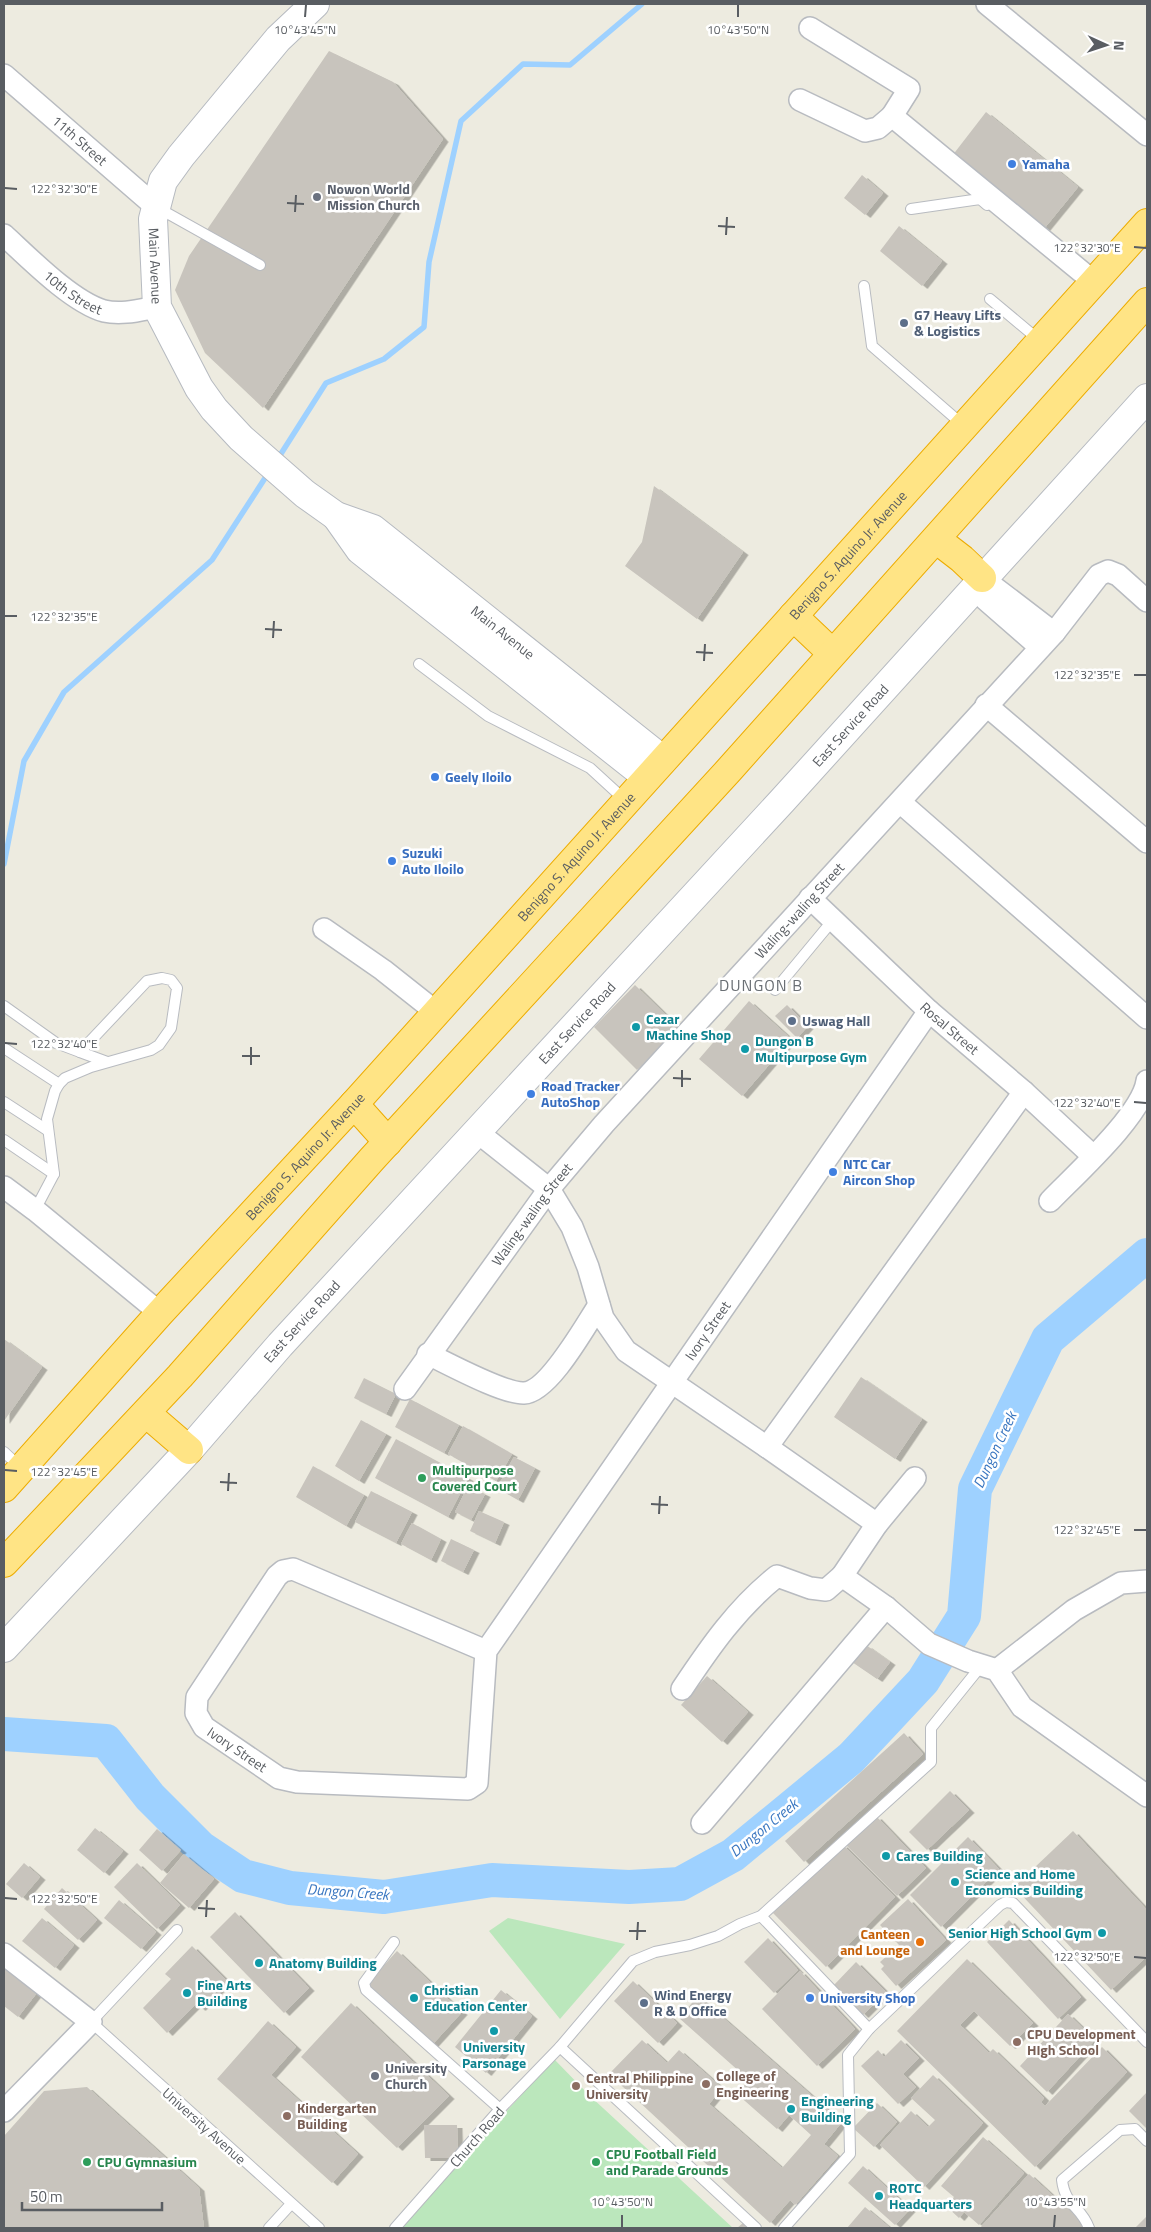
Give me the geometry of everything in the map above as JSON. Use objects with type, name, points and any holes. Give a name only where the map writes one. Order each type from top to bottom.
[{"type":"highway","name":"Benigno S. Aquino Jr. Avenue","points":[[10,1470],[160,1313],[354,1104],[1042,342],[1091,284],[1147,223]]},
{"type":"highway","points":[[4,1563],[146,1413],[388,1142],[729,770],[1147,302]]},
{"type":"highway","points":[[936,539],[962,559],[982,578]]},
{"type":"highway","points":[[793,616],[832,653]]},
{"type":"highway","points":[[354,1104],[388,1142]]},
{"type":"highway","points":[[146,1413],[189,1450]]},
{"type":"street","name":"Main Avenue","points":[[315,4],[278,39],[162,181],[153,219],[154,276],[157,307],[199,388],[214,409],[240,438],[305,494],[336,516],[373,529],[655,769]]},
{"type":"street","points":[[987,4],[1147,135]]},
{"type":"street","points":[[800,100],[865,131],[878,128],[892,116],[909,89],[810,28]]},
{"type":"street","name":"11th Street","points":[[4,75],[155,206]]},
{"type":"street","points":[[892,116],[1091,284]]},
{"type":"street","name":"10th Street","points":[[4,235],[52,278],[95,307],[106,311],[127,313],[157,307]]},
{"type":"street","name":"East Service Road","points":[[4,1648],[189,1450],[280,1345],[476,1131],[789,794],[982,578],[1144,408]]},
{"type":"street","name":"Waling-waling Street","points":[[405,1389],[428,1354],[549,1189],[604,1124],[1047,640],[1099,575],[1108,570],[1118,575],[1147,601]]},
{"type":"street","points":[[982,578],[1047,640]]},
{"type":"street","points":[[986,705],[1147,842]]},
{"type":"street","points":[[900,802],[1147,1018]]},
{"type":"street","name":"Rosal Street","points":[[810,898],[929,1011],[1024,1092],[1093,1156]]},
{"type":"street","points":[[324,929],[382,970],[436,1012]]},
{"type":"street","name":"Ivory Street","points":[[486,1651],[293,1568],[283,1571],[277,1576],[197,1697],[196,1713],[204,1727],[279,1778],[297,1782],[468,1789],[478,1783],[486,1651],[671,1380],[929,1011]]},
{"type":"street","points":[[1050,1201],[1133,1113],[1146,1088],[1147,1081]]},
{"type":"street","points":[[767,1447],[1024,1092]]},
{"type":"street","points":[[476,1131],[549,1189],[572,1227],[588,1267],[603,1318],[626,1351],[671,1380],[877,1524]]},
{"type":"street","points":[[4,1187],[35,1210],[160,1313]]},
{"type":"street","points":[[428,1354],[506,1390],[523,1394],[535,1390],[554,1371],[599,1305]]},
{"type":"street","points":[[682,1689],[718,1635],[752,1595],[777,1576],[810,1588],[826,1590],[842,1576],[877,1524],[915,1478]]},
{"type":"street","points":[[842,1576],[886,1607],[930,1644],[982,1666],[1022,1707],[1147,1796]]},
{"type":"street","points":[[982,1666],[1121,1583],[1147,1581]]},
{"type":"street","points":[[702,1823],[886,1607]]},
{"type":"street","points":[[4,1954],[91,2022],[4,2111]]},
{"type":"lane","points":[[911,209],[980,199],[1091,284]]},
{"type":"lane","points":[[155,206],[260,265]]},
{"type":"lane","points":[[864,286],[872,346],[965,427]]},
{"type":"lane","points":[[990,299],[1042,342]]},
{"type":"lane","points":[[420,664],[488,716],[590,768],[626,802]]},
{"type":"lane","points":[[775,990],[833,920]]},
{"type":"lane","points":[[35,1210],[54,1174],[47,1130],[48,1112],[59,1084],[65,1078],[107,1062],[159,1046],[171,1028],[177,988],[171,980],[162,978],[147,981],[80,1052]]},
{"type":"lane","points":[[4,1006],[56,1042],[107,1062]]},
{"type":"lane","points":[[4,1048],[59,1084]]},
{"type":"lane","points":[[4,1102],[47,1130]]},
{"type":"lane","points":[[4,1140],[54,1174]]},
{"type":"lane","points":[[869,2029],[761,1916],[931,1762],[931,1728],[982,1666]]},
{"type":"lane","points":[[784,2228],[850,2154],[848,2055],[869,2029],[1000,1905],[1006,1902],[1013,1903],[1147,2042]]},
{"type":"lane","name":"Church Road","points":[[395,2228],[500,2109],[560,2047],[633,1961],[655,1952],[690,1945],[718,1936],[740,1924],[761,1916]]},
{"type":"lane","points":[[91,2022],[177,1930]]},
{"type":"lane","points":[[394,1942],[367,1976],[364,1983],[366,1990],[500,2109]]},
{"type":"lane","name":"University Avenue","points":[[91,2022],[319,2228]]},
{"type":"lane","points":[[560,2047],[756,2228]]},
{"type":"lane","points":[[1090,2228],[1085,2217],[1064,2195],[1062,2180],[1120,2130],[1135,2129],[1147,2141]]},
{"type":"lane","points":[[269,2228],[291,2204]]},
{"type":"green space","points":[[508,1918],[625,1944],[560,2019],[489,1931]]},
{"type":"green space","name":"CPU Football Field and Parade Grounds","points":[[554,2059],[590,2096],[733,2228],[401,2228]]},
{"type":"building","name":"Nowon World Mission Church","points":[[329,51],[393,82],[443,139],[263,408],[205,353],[175,290],[189,256]]},
{"type":"building","points":[[986,112],[1078,187],[1043,230],[952,156]]},
{"type":"building","points":[[862,175],[883,193],[865,215],[844,198]]},
{"type":"building","points":[[899,226],[942,261],[922,286],[880,251]]},
{"type":"building","points":[[654,486],[743,552],[697,619],[625,566],[642,542]]},
{"type":"building","name":"Cezar Machine Shop","points":[[635,985],[679,1028],[637,1070],[594,1027]]},
{"type":"building","name":"Dungon B Multipurpose Gym","points":[[749,1001],[791,1039],[742,1096],[699,1059]]},
{"type":"building","name":"Uswag Hall","points":[[787,1005],[808,1026],[797,1038],[775,1016]]},
{"type":"building","points":[[4,1339],[42,1367],[4,1421]]},
{"type":"building","points":[[861,1377],[922,1419],[895,1459],[834,1417]]},
{"type":"building","points":[[364,1378],[396,1394],[386,1414],[354,1398]]},
{"type":"building","points":[[410,1399],[459,1425],[444,1453],[395,1427]]},
{"type":"building","points":[[361,1420],[386,1434],[359,1481],[335,1466]]},
{"type":"building","points":[[463,1426],[512,1454],[496,1481],[448,1454]]},
{"type":"building","name":"Multipurpose Covered Court","points":[[396,1439],[468,1478],[448,1517],[375,1478]]},
{"type":"building","points":[[514,1457],[535,1468],[518,1500],[497,1488]]},
{"type":"building","points":[[313,1466],[364,1495],[346,1526],[296,1497]]},
{"type":"building","points":[[468,1486],[485,1494],[471,1520],[455,1512]]},
{"type":"building","points":[[371,1491],[412,1512],[396,1543],[355,1522]]},
{"type":"building","points":[[479,1511],[504,1522],[495,1543],[470,1531]]},
{"type":"building","points":[[412,1523],[441,1539],[431,1560],[401,1544]]},
{"type":"building","points":[[451,1539],[474,1550],[463,1572],[441,1561]]},
{"type":"building","points":[[866,1645],[890,1662],[877,1679],[852,1662]]},
{"type":"building","points":[[707,1676],[748,1712],[722,1742],[681,1705]]},
{"type":"building","points":[[904,1733],[923,1754],[804,1862],[785,1841]]},
{"type":"building","points":[[950,1791],[969,1810],[927,1850],[909,1832]]},
{"type":"building","name":"Cares Building","points":[[876,1816],[926,1868],[897,1896],[846,1845]]},
{"type":"building","points":[[95,1828],[123,1851],[104,1873],[77,1850]]},
{"type":"building","points":[[157,1829],[181,1850],[162,1871],[139,1850]]},
{"type":"building","name":"Senior High School Gym","points":[[1073,1831],[1147,1910],[1147,1956],[1111,1990],[1014,1887]]},
{"type":"building","name":"Science and Home Economics Building","points":[[968,1837],[999,1869],[941,1927],[910,1895]]},
{"type":"building","points":[[842,1844],[895,1897],[826,1967],[773,1913]]},
{"type":"building","points":[[184,1854],[214,1879],[189,1908],[160,1883]]},
{"type":"building","points":[[24,1863],[40,1877],[22,1898],[6,1884]]},
{"type":"building","points":[[137,1863],[180,1905],[157,1929],[114,1887]]},
{"type":"building","points":[[62,1888],[97,1920],[78,1940],[44,1909]]},
{"type":"building","name":"Canteen and Lounge","points":[[908,1899],[946,1940],[896,1986],[881,1969],[884,1966],[880,1962],[899,1945],[880,1925]]},
{"type":"building","points":[[119,1900],[156,1932],[141,1949],[104,1918]]},
{"type":"building","name":"Anatomy Building","points":[[235,1912],[309,1988],[284,2013],[210,1937]]},
{"type":"building","points":[[42,1918],[74,1945],[55,1968],[22,1941]]},
{"type":"building","points":[[1009,1920],[1081,1997],[1058,2019],[987,1942]]},
{"type":"building","points":[[768,1938],[798,1970],[774,1993],[744,1962]]},
{"type":"building","name":"Fine Arts Building","points":[[192,1946],[227,1981],[200,2008],[196,2004],[167,2033],[143,2008],[171,1979],[165,1974]]},
{"type":"building","name":"Christian Education Center","points":[[397,1951],[462,2012],[431,2046],[366,1985]]},
{"type":"building","points":[[967,1959],[1033,2023],[1010,2046],[974,2011],[960,2025],[989,2053],[993,2049],[1044,2098],[1041,2102],[1045,2106],[1102,2047],[1127,2072],[1035,2167],[897,2031]]},
{"type":"building","points":[[856,1962],[886,1992],[863,2015],[833,1986]]},
{"type":"building","points":[[4,1968],[36,1994],[18,2017],[4,2006]]},
{"type":"building","points":[[800,1971],[855,2029],[817,2066],[762,2009]]},
{"type":"building","points":[[633,1981],[677,2023],[658,2043],[614,2001]]},
{"type":"building","name":"University Parsonage","points":[[501,1990],[532,2016],[486,2073],[455,2047]]},
{"type":"building","name":"Engineering Building","points":[[698,1996],[842,2122],[824,2144],[838,2156],[795,2205],[790,2200],[770,2223],[609,2074],[642,2040],[667,2063],[679,2050],[722,2088],[709,2104],[782,2168],[811,2135],[789,2115],[777,2129],[737,2094],[749,2080],[679,2018]]},
{"type":"building","name":"University Church","points":[[351,2003],[449,2096],[397,2148],[301,2057]]},
{"type":"building","points":[[1068,2014],[1095,2040],[1047,2092],[1020,2066]]},
{"type":"building","name":"Kindergarten Building","points":[[268,2021],[296,2047],[271,2075],[358,2154],[332,2183],[217,2079]]},
{"type":"building","points":[[901,2040],[919,2058],[903,2074],[916,2087],[898,2104],[861,2066],[878,2050],[884,2057]]},
{"type":"building","points":[[933,2075],[983,2123],[924,2187],[880,2145],[911,2111],[928,2127],[935,2120],[911,2098]]},
{"type":"building","name":"CPU Gymnasium","points":[[87,2087],[199,2188],[204,2228],[4,2228],[4,2136],[44,2091]]},
{"type":"building","points":[[1147,2092],[1147,2129],[1129,2111]]},
{"type":"building","points":[[877,2103],[897,2122],[874,2147],[853,2128]]},
{"type":"building","points":[[424,2125],[457,2125],[458,2158],[425,2158]]},
{"type":"building","points":[[983,2137],[1024,2173],[979,2225],[964,2212],[959,2218],[946,2206],[954,2197],[941,2186]]},
{"type":"building","name":"ROTC Headquarters","points":[[863,2166],[910,2209],[895,2225],[848,2183]]},
{"type":"building","points":[[1029,2174],[1087,2227],[980,2228]]},
{"type":"building","points":[[865,2207],[890,2228],[847,2228]]},
{"type":"building","points":[[1147,2216],[1147,2228],[1135,2228]]},
{"type":"building","points":[[743,2223],[749,2228],[737,2228]]},
{"type":"waterway","points":[[277,460],[326,383],[384,359],[424,327],[429,262],[461,121],[523,64],[570,65],[642,4]]},
{"type":"waterway","points":[[4,864],[24,761],[64,692],[212,560],[269,472]]},
{"type":"waterway","name":"Dungon Creek","points":[[4,1734],[106,1741],[150,1797],[201,1848],[243,1876],[290,1888],[384,1897],[492,1880],[629,1887],[680,1884],[733,1855],[851,1758],[923,1681],[964,1616],[975,1489],[1048,1339],[1147,1255]]},
{"type":"place","name":"Yamaha","points":[[1012,164]]},
{"type":"place","name":"Nowon World Mission Church","points":[[317,197]]},
{"type":"place","name":"G7 Heavy Lifts & Logistics","points":[[904,323]]},
{"type":"place","name":"Geely Iloilo","points":[[435,777]]},
{"type":"place","name":"Suzuki Auto Iloilo","points":[[392,861]]},
{"type":"place","name":"Uswag Hall","points":[[792,1021]]},
{"type":"place","name":"Cezar Machine Shop","points":[[636,1027]]},
{"type":"place","name":"Dungon B Multipurpose Gym","points":[[745,1049]]},
{"type":"place","name":"Road Tracker AutoShop","points":[[531,1094]]},
{"type":"place","name":"NTC Car Aircon Shop","points":[[833,1172]]},
{"type":"place","name":"Multipurpose Covered Court","points":[[422,1478]]},
{"type":"place","name":"Cares Building","points":[[886,1856]]},
{"type":"place","name":"Science and Home Economics Building","points":[[955,1882]]},
{"type":"place","name":"Senior High School Gym","points":[[1102,1933]]},
{"type":"place","name":"Canteen and Lounge","points":[[920,1942]]},
{"type":"place","name":"Anatomy Building","points":[[259,1963]]},
{"type":"place","name":"Fine Arts Building","points":[[187,1993]]},
{"type":"place","name":"Christian Education Center","points":[[414,1998]]},
{"type":"place","name":"University Shop","points":[[810,1998]]},
{"type":"place","name":"Wind Energy R & D Office","points":[[644,2003]]},
{"type":"place","name":"University Parsonage","points":[[494,2031]]},
{"type":"place","name":"CPU Development HIgh School","points":[[1017,2042]]},
{"type":"place","name":"University Church","points":[[375,2076]]},
{"type":"place","name":"College of Engineering","points":[[706,2084]]},
{"type":"place","name":"Central Philippine University","points":[[576,2086]]},
{"type":"place","name":"Engineering Building","points":[[791,2109]]},
{"type":"place","name":"Kindergarten Building","points":[[287,2116]]},
{"type":"place","name":"CPU Gymnasium","points":[[87,2162]]},
{"type":"place","name":"CPU Football Field and Parade Grounds","points":[[596,2162]]},
{"type":"place","name":"ROTC Headquarters","points":[[879,2196]]},
{"type":"district","name":"DUNGON B","points":[[761,985]]}]
